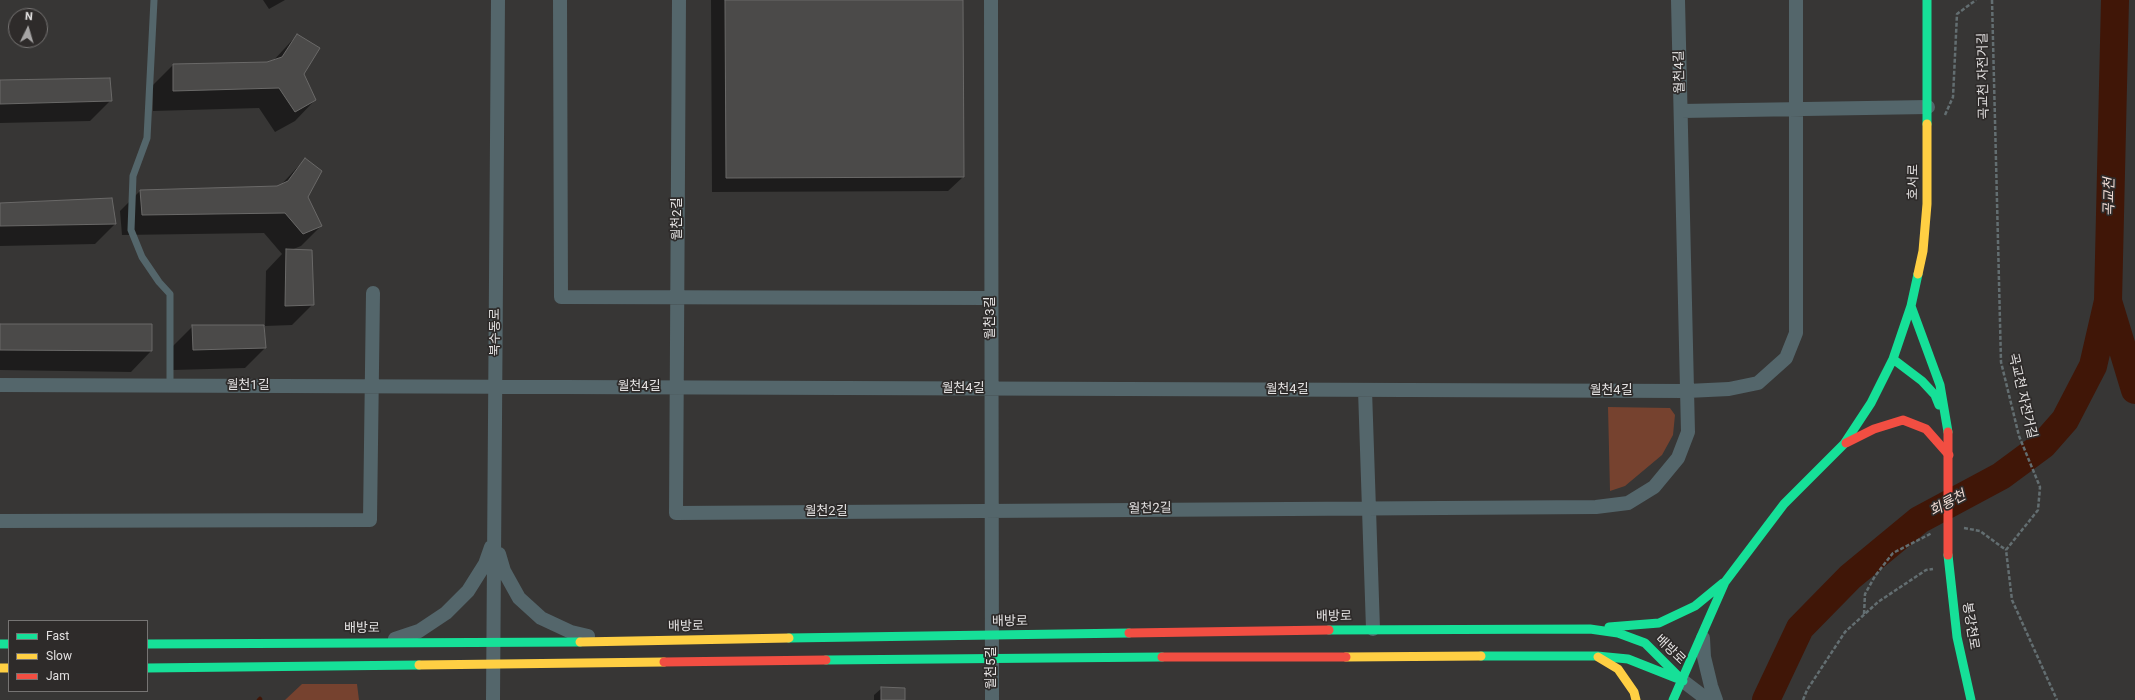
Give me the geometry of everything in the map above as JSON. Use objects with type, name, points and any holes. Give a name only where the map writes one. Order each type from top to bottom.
[{"type":"street","name":"북수동로","points":[[493,700],[498,0]]},
{"type":"street","points":[[560,0],[560,297],[991,298]]},
{"type":"street","name":"월천2길","points":[[679,0],[676,513],[1596,506],[1628,504],[1654,487],[1678,458],[1688,432],[1687,391]]},
{"type":"street","name":"월천3길","points":[[991,0],[992,636]]},
{"type":"street","name":"월천4길","points":[[496,387],[1687,391],[1678,0]]},
{"type":"street","points":[[1687,391],[1730,389],[1758,383],[1786,358],[1796,333],[1796,0]]},
{"type":"street","name":"호서로","points":[[1844,444],[1871,403],[1893,359],[1911,306],[1924,235],[1927,204],[1927,0]]},
{"type":"street","points":[[1681,111],[1928,107]]},
{"type":"street","points":[[0,521],[370,520],[373,293]]},
{"type":"street","points":[[1911,306],[1940,385],[1948,432]]},
{"type":"street","points":[[1893,359],[1922,381],[1935,396],[1943,413],[1948,432]]},
{"type":"street","name":"월천1길","points":[[0,385],[496,387]]},
{"type":"street","points":[[1365,390],[1372,629]]},
{"type":"street","points":[[1673,700],[1683,681],[1725,582],[1784,504],[1844,444],[1874,429],[1903,420],[1926,429],[1948,455]]},
{"type":"street","name":"봉강천로","points":[[1948,432],[1948,555],[1957,637],[1970,700]]},
{"type":"street","points":[[495,535],[504,571],[519,598],[541,618],[571,632],[608,641]]},
{"type":"street","points":[[387,642],[419,631],[446,613],[468,591],[485,564],[495,535]]},
{"type":"street","points":[[1585,630],[1659,623],[1695,606],[1725,582]]},
{"type":"street","name":"배방로","points":[[148,644],[608,641],[1372,629],[1585,630],[1618,633],[1645,643],[1683,681]]},
{"type":"street","points":[[1703,634],[1704,657],[1709,693]]},
{"type":"street","name":"월천5길","points":[[992,636],[992,700]]},
{"type":"street","points":[[1597,656],[1618,669],[1634,692],[1636,700]]},
{"type":"street","name":"배방로","points":[[148,668],[992,658],[1597,656],[1628,659],[1683,681]]},
{"type":"street","points":[[1683,681],[1709,693],[1716,700]]},
{"type":"lane","points":[[154,0],[147,138],[133,176],[131,230],[142,256],[159,282],[170,294],[170,385]]},
{"type":"path","points":[[1928,122],[1945,115],[1953,97],[1957,14],[1976,0]]},
{"type":"path","name":"곡교천 자전거길","points":[[1992,0],[2001,362],[2019,436],[2040,487],[2038,510],[2006,550]]},
{"type":"path","points":[[1962,527],[1980,531],[2006,550],[2012,600],[2057,700]]},
{"type":"path","points":[[1864,614],[1865,594],[1875,576],[1893,554],[1931,533],[1939,531]]},
{"type":"path","points":[[1803,700],[1807,690],[1845,632],[1864,614],[1878,602],[1926,570],[1949,566]]},
{"type":"shaded area","points":[[1608,407],[1670,408],[1675,415],[1673,435],[1662,455],[1625,486],[1610,491]]},
{"type":"shaded area","points":[[302,684],[357,684],[359,700],[285,700]]},
{"type":"building","points":[[725,0],[963,0],[964,177],[726,178]]},
{"type":"building","points":[[297,34],[320,48],[304,74],[316,100],[295,112],[279,88],[173,91],[173,64],[267,62],[282,57]]},
{"type":"building","points":[[110,78],[112,101],[0,104],[0,80]]},
{"type":"building","points":[[305,158],[322,171],[308,197],[322,226],[303,234],[285,213],[142,215],[140,190],[277,186],[288,181]]},
{"type":"building","points":[[112,198],[116,224],[0,226],[0,203]]},
{"type":"building","points":[[286,249],[312,250],[314,305],[285,306]]},
{"type":"building","points":[[0,324],[152,324],[152,351],[0,350]]},
{"type":"building","points":[[192,325],[264,325],[266,348],[193,350]]},
{"type":"building","points":[[881,687],[905,688],[905,700],[881,700]]},
{"type":"waterway","name":"곡교천","points":[[2115,0],[2108,301],[2135,390]]},
{"type":"waterway","name":"회룡천","points":[[1766,700],[1800,628],[1850,577],[1919,520],[2001,476],[2043,445],[2065,420],[2093,366],[2108,301]]},
{"type":"traffic: fast","points":[[1927,0],[1927,124]]},
{"type":"traffic: fast","points":[[1673,700],[1725,582],[1784,504],[1844,444],[1871,403],[1893,359],[1911,306],[1918,274]]},
{"type":"traffic: fast","points":[[1911,306],[1940,385],[1948,432]]},
{"type":"traffic: fast","points":[[1893,359],[1922,381],[1935,395],[1939,405]]},
{"type":"traffic: fast","points":[[1948,555],[1957,637],[1971,700]]},
{"type":"traffic: fast","points":[[1609,627],[1659,623],[1695,606],[1723,583]]},
{"type":"traffic: fast","points":[[1329,630],[1590,629],[1618,633],[1645,643],[1683,681]]},
{"type":"traffic: fast","points":[[789,638],[1129,633]]},
{"type":"traffic: fast","points":[[148,644],[580,642]]},
{"type":"traffic: fast","points":[[0,644],[8,644]]},
{"type":"traffic: fast","points":[[1481,656],[1597,656],[1628,659],[1676,678]]},
{"type":"traffic: fast","points":[[826,660],[1162,657]]},
{"type":"traffic: fast","points":[[148,668],[419,665]]},
{"type":"traffic: slow","points":[[1918,274],[1923,251],[1927,204],[1927,124]]},
{"type":"traffic: slow","points":[[580,642],[789,638]]},
{"type":"traffic: slow","points":[[1346,657],[1481,656]]},
{"type":"traffic: slow","points":[[1598,657],[1618,669],[1634,692],[1636,700]]},
{"type":"traffic: slow","points":[[419,665],[664,662]]},
{"type":"traffic: slow","points":[[0,668],[8,668]]},
{"type":"traffic: jam","points":[[1846,443],[1874,429],[1903,420],[1926,429],[1949,455]]},
{"type":"traffic: jam","points":[[1948,432],[1948,555]]},
{"type":"traffic: jam","points":[[1129,633],[1329,630]]},
{"type":"traffic: jam","points":[[1162,657],[1346,657]]},
{"type":"traffic: jam","points":[[664,662],[826,660]]}]
